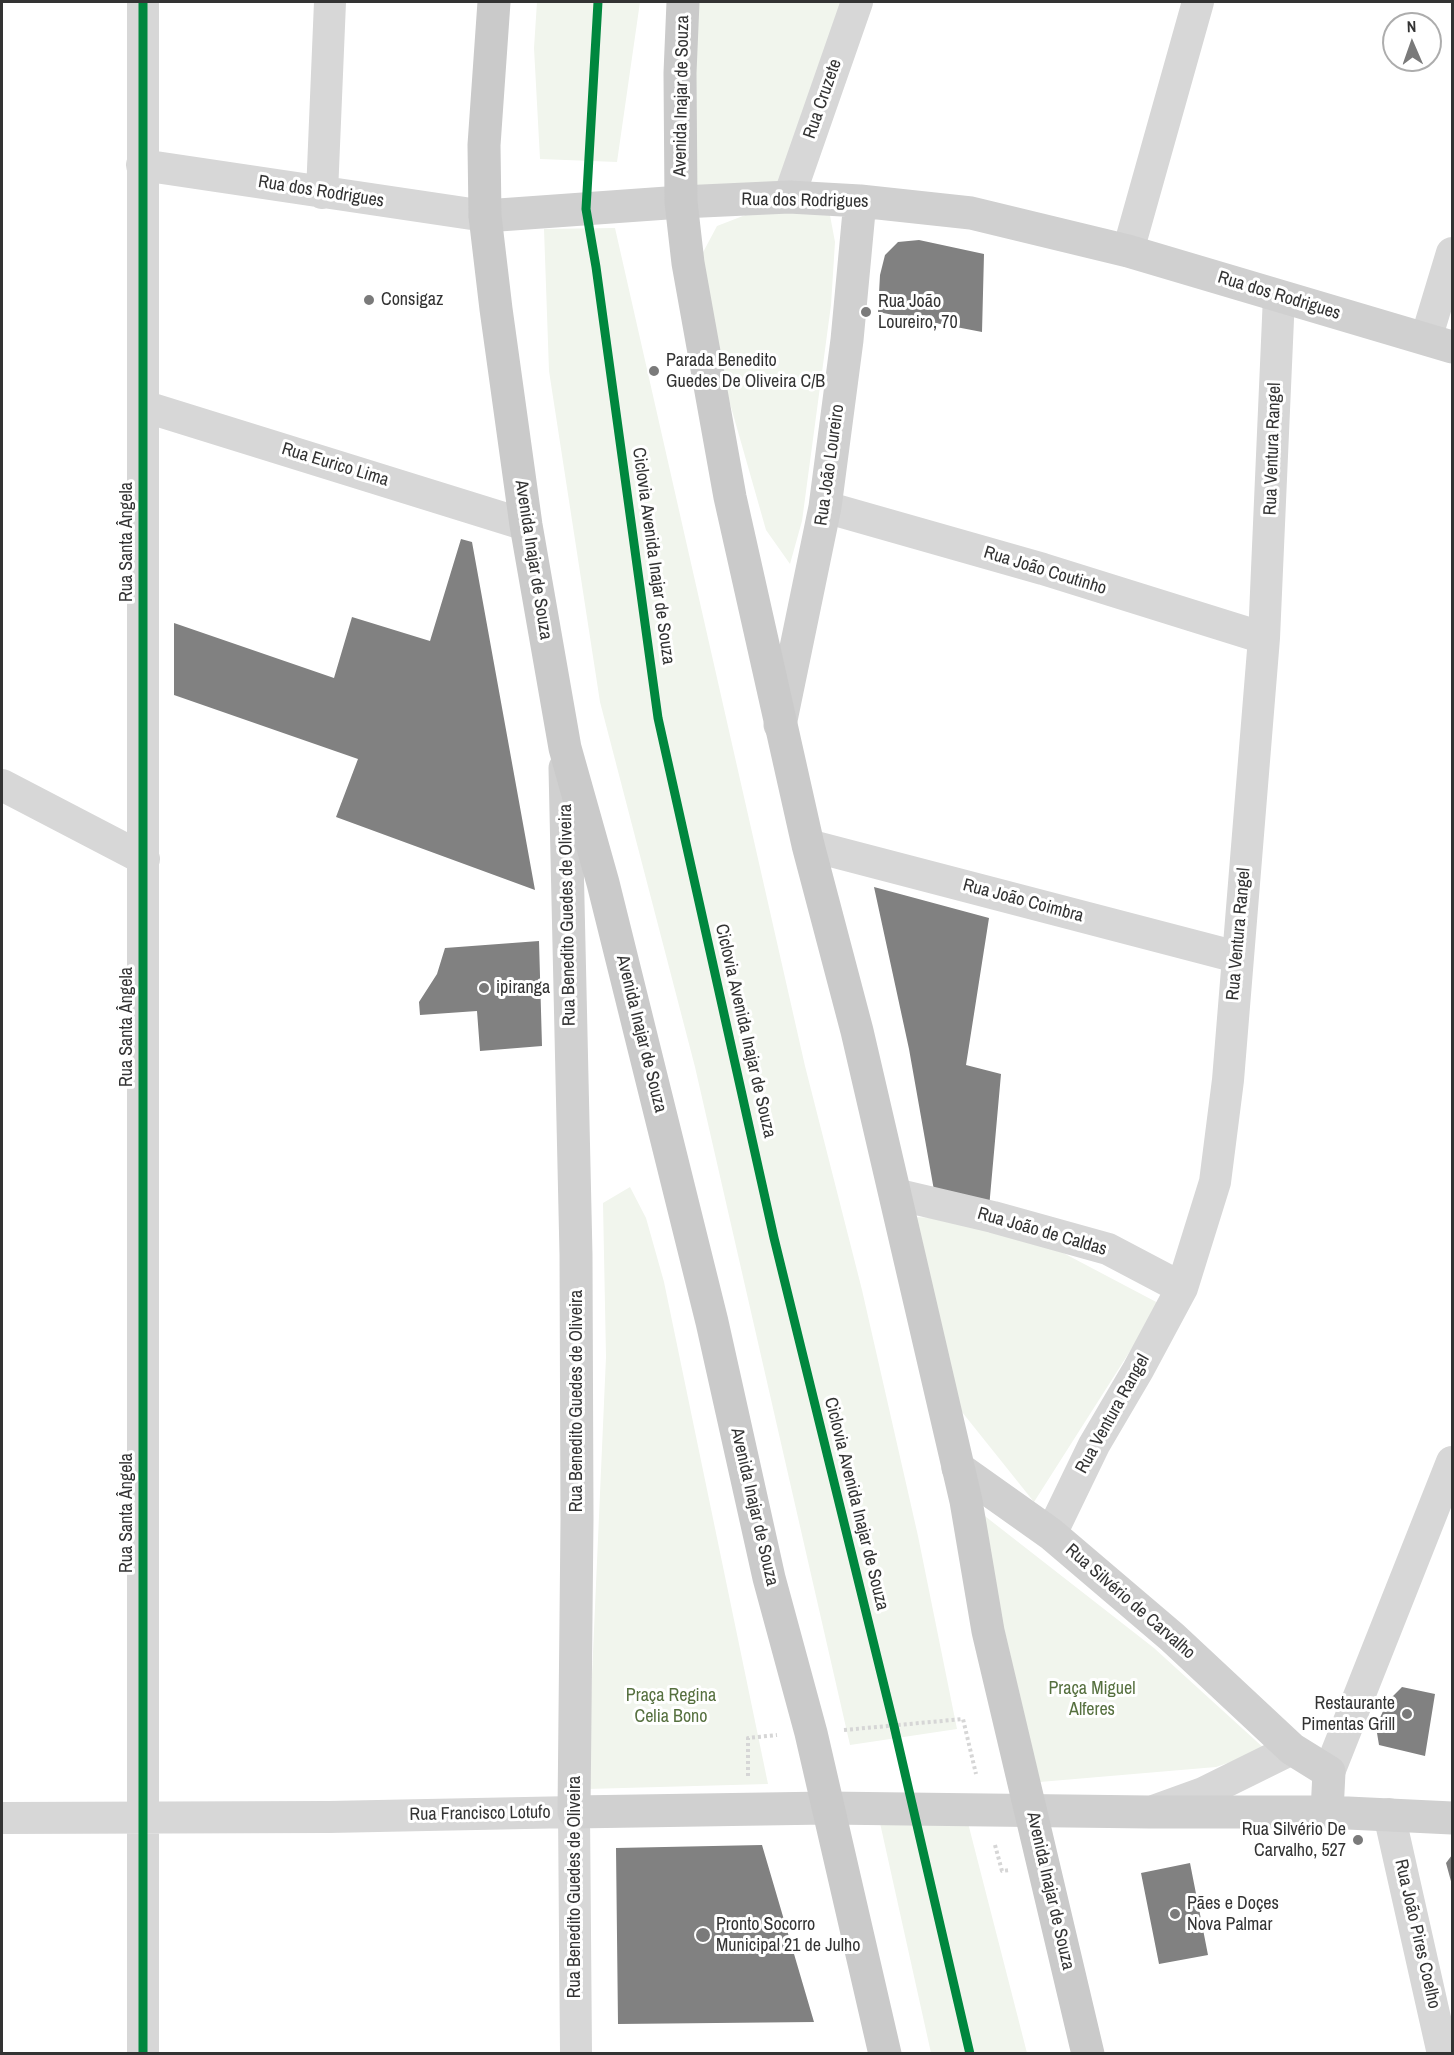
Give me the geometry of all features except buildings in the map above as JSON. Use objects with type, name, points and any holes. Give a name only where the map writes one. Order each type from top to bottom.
[{"type":"main road","name":"Avenida Inajar de Souza","points":[[494,2],[484,146],[485,216],[526,525],[565,748],[615,930],[712,1322],[769,1578],[811,1732],[885,2054]]},
{"type":"main road","name":"Avenida Inajar de Souza","points":[[683,2],[680,73],[681,202],[690,275],[730,497],[808,845],[856,1031],[966,1501],[988,1631],[1088,2054]]},
{"type":"street","name":"Rua Santa Ângela","points":[[143,2],[143,2054]]},
{"type":"street","points":[[322,193],[330,2]]},
{"type":"street","name":"Rua Cruzete","points":[[789,197],[857,2]]},
{"type":"street","points":[[1128,250],[1198,2]]},
{"type":"street","name":"Rua dos Rodrigues","points":[[142,165],[485,216],[789,197],[860,201],[970,213],[1128,250],[1439,343]]},
{"type":"street","name":"Rua João Loureiro","points":[[780,725],[825,507],[847,340],[860,201]]},
{"type":"street","points":[[1439,343],[1452,253]]},
{"type":"street","name":"Rua Ventura Rangel","points":[[1051,1534],[1094,1445],[1182,1288],[1215,1182],[1228,1080],[1264,638],[1279,296]]},
{"type":"street","name":"Rua Eurico Lima","points":[[143,406],[526,525]]},
{"type":"street","name":"Rua João Coutinho","points":[[825,507],[1032,566],[1264,638]]},
{"type":"street","name":"Rua Benedito Guedes de Oliveira","points":[[565,748],[576,1255],[577,1519],[574,1812],[576,2054]]},
{"type":"street","points":[[2,785],[144,859]]},
{"type":"street","name":"Rua João Coimbra","points":[[808,845],[1237,957]]},
{"type":"street","name":"Rua João de Caldas","points":[[895,1194],[993,1217],[1108,1249],[1182,1288]]},
{"type":"street","points":[[1327,1812],[1329,1772],[1452,1462]]},
{"type":"street","name":"Rua Silvério de Carvalho","points":[[958,1468],[1051,1534],[1172,1638],[1292,1749],[1329,1772]]},
{"type":"street","points":[[1149,1812],[1203,1793],[1292,1749]]},
{"type":"street","name":"Rua Francisco Lotufo","points":[[2,1818],[329,1817],[827,1808],[1031,1810]]},
{"type":"street","points":[[1031,1810],[1327,1812],[1452,1818]]},
{"type":"street","name":"Rua João Pires Coelho","points":[[1389,1814],[1443,2054]]},
{"type":"path","points":[[891,1714],[896,1736]]},
{"type":"path","points":[[747,1810],[748,1738],[963,1719],[984,1809],[1002,1871],[1045,1868]]},
{"type":"green space","points":[[537,2],[640,2],[617,162],[540,159],[534,48]]},
{"type":"green space","points":[[683,2],[854,2],[789,197],[681,183]]},
{"type":"green space","points":[[761,209],[829,210],[835,242],[831,305],[802,521],[790,564],[766,530],[727,393],[700,258],[717,226]]},
{"type":"green space","points":[[615,228],[805,1066],[862,1290],[918,1536],[957,1729],[850,1745],[695,1067],[600,702],[549,371],[544,229]]},
{"type":"green space","name":"Praça Regina Celia Bono","points":[[630,1187],[646,1218],[664,1282],[768,1784],[587,1789],[606,1357],[603,1203]]},
{"type":"green space","points":[[910,1217],[944,1218],[1050,1246],[1160,1304],[1034,1502],[950,1397]]},
{"type":"green space","name":"Praça Miguel Alferes","points":[[972,1506],[1154,1648],[1266,1750],[1216,1767],[1028,1783]]},
{"type":"green space","points":[[880,1823],[968,1823],[1027,2053],[931,2053]]},
{"type":"cycle path","points":[[143,2],[143,2054]]},
{"type":"cycle path","name":"Ciclovia Avenida Inajar de Souza","points":[[598,2],[586,209],[658,718],[774,1238],[894,1726],[970,2054]]},
{"type":"place","name":"Consigaz","points":[[369,300]]},
{"type":"place","name":"Rua João Loureiro, 70","points":[[866,312]]},
{"type":"place","name":"Parada Benedito Guedes De Oliveira C/B","points":[[654,371]]},
{"type":"place","name":"ipiranga","points":[[484,988]]},
{"type":"place","name":"Restaurante Pimentas Grill","points":[[1407,1714]]},
{"type":"place","name":"Rua Silvério De Carvalho, 527","points":[[1358,1840]]},
{"type":"place","name":"Pães e Doçes Nova Palmar","points":[[1175,1914]]},
{"type":"place","name":"Pronto Socorro Municipal 21 de Julho","points":[[703,1935]]}]
